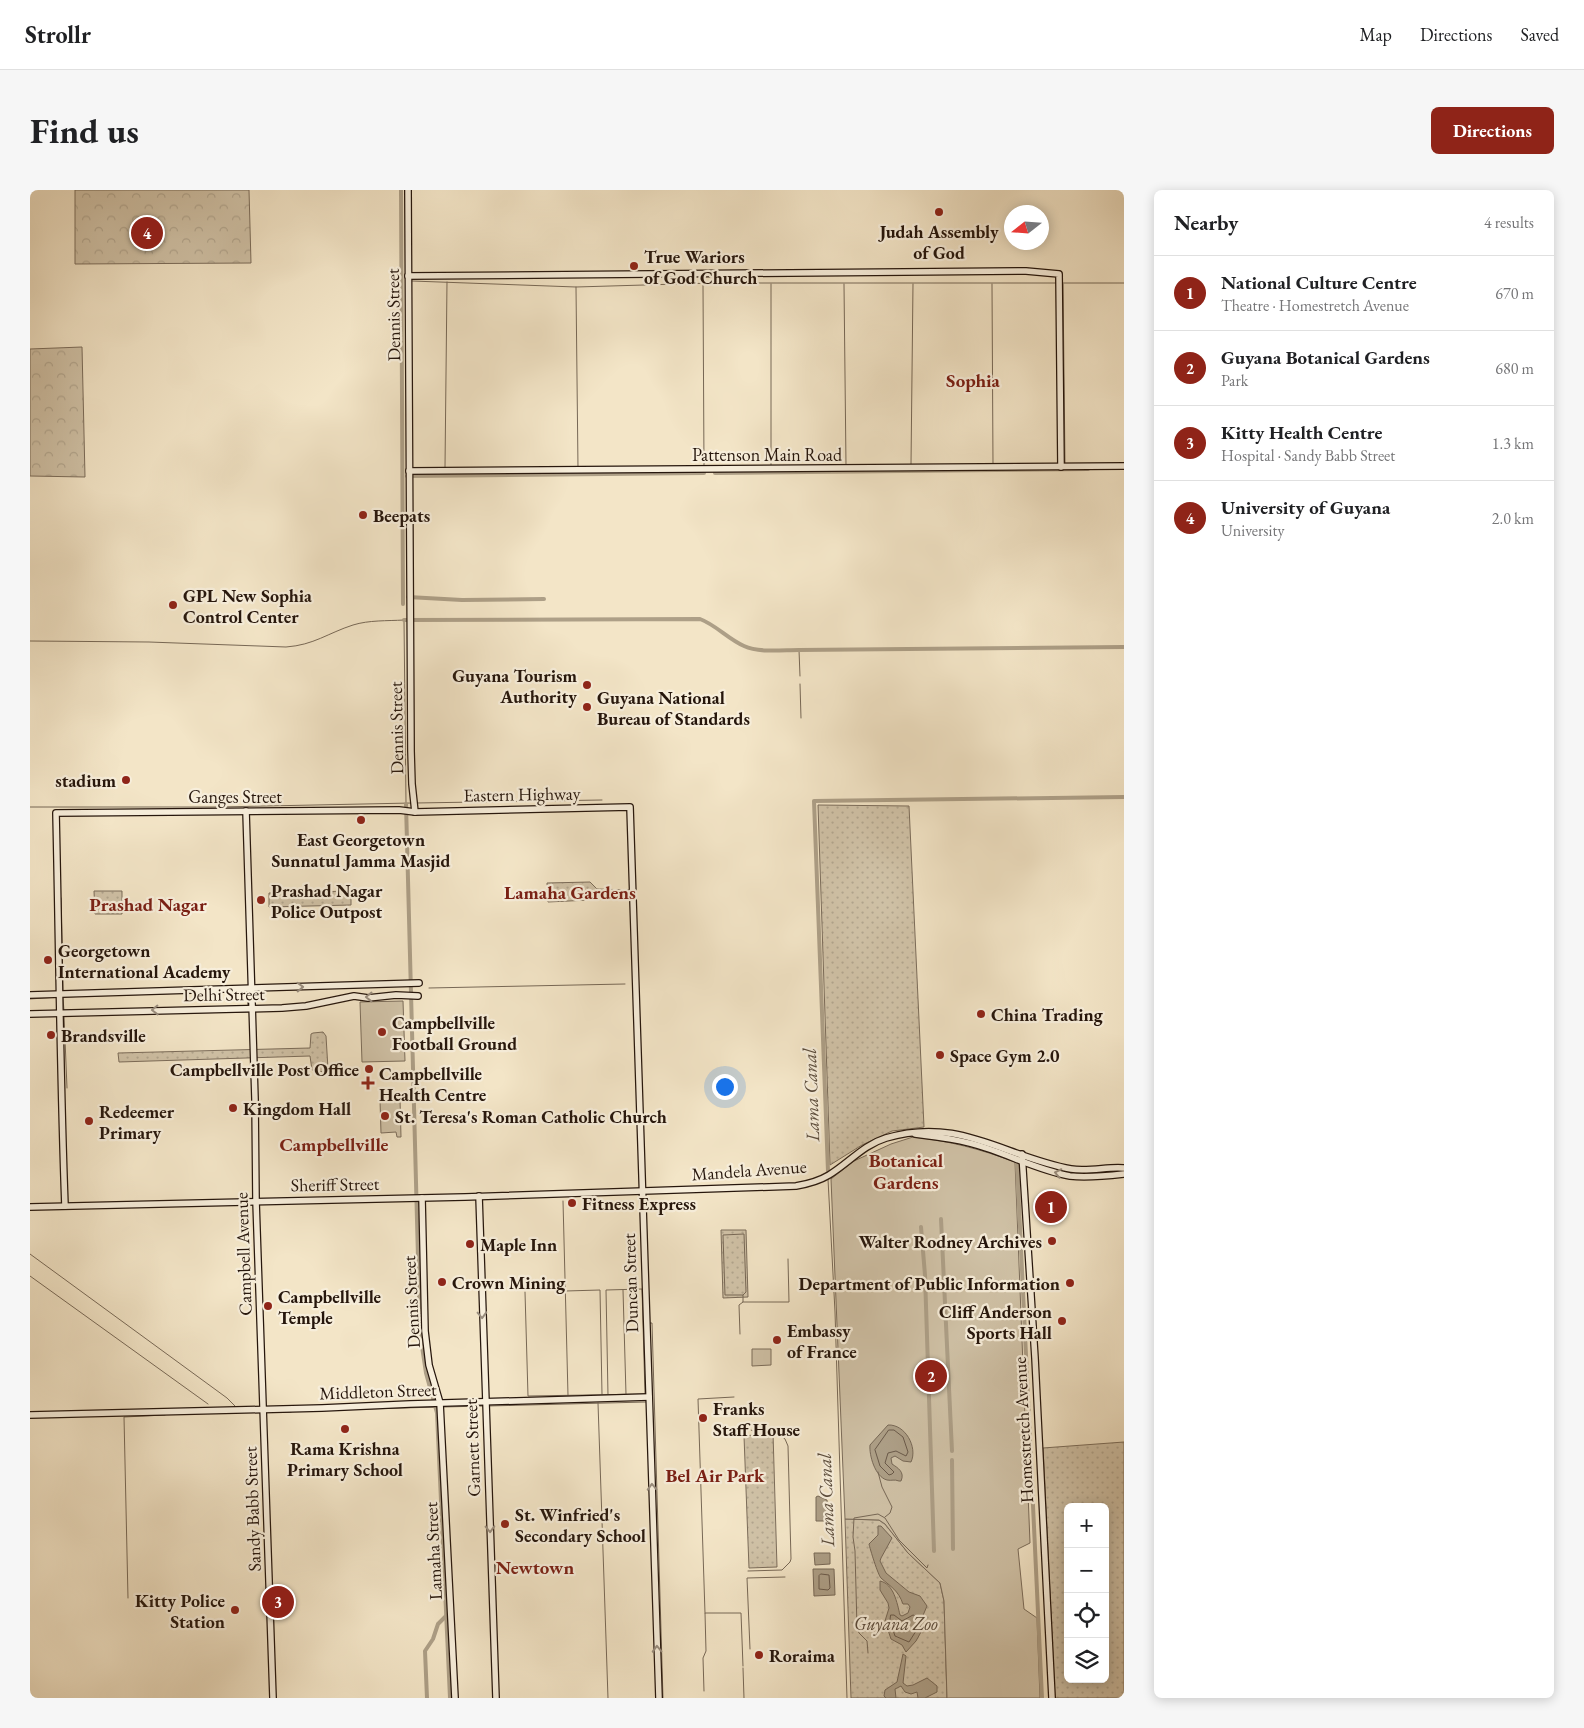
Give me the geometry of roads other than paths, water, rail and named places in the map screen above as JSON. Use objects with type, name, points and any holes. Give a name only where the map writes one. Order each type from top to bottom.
[{"type":"street","name":"Dennis Street","points":[[408,190],[411,751],[414,808]]},
{"type":"street","points":[[408,276],[1018,271],[1059,274],[1061,467]]},
{"type":"street","name":"Pattenson Main Road","points":[[409,472],[1124,466]]},
{"type":"street","name":"Eastern Highway","points":[[414,808],[630,807]]},
{"type":"street","name":"Duncan Street","points":[[630,807],[644,1191],[659,1698]]},
{"type":"street","name":"Ganges Street","points":[[61,996],[56,813],[399,810],[414,808]]},
{"type":"street","name":"Campbell Avenue","points":[[246,811],[263,1409]]},
{"type":"street","name":"Delhi Street","points":[[30,995],[61,996],[419,983]]},
{"type":"street","name":"Delhi Street","points":[[30,1014],[252,1009],[306,1006],[354,996],[368,998],[396,995],[418,996]]},
{"type":"street","points":[[61,996],[61,1104],[66,1206]]},
{"type":"street","name":"Mandela Avenue","points":[[644,1191],[796,1186],[822,1178],[865,1147],[885,1138],[905,1133],[928,1131],[952,1133],[984,1141],[1045,1162],[1072,1169],[1092,1171],[1124,1168]]},
{"type":"street","name":"Mandela Avenue","points":[[905,1133],[962,1142],[985,1148],[1042,1170],[1071,1176],[1092,1177],[1124,1174]]},
{"type":"street","name":"Homestretch Avenue","points":[[1022,1154],[1035,1358],[1052,1698]]},
{"type":"street","name":"Sheriff Street","points":[[30,1206],[422,1198],[644,1191]]},
{"type":"street","name":"Garnett Street","points":[[479,1196],[496,1698]]},
{"type":"street","name":"Dennis Street","points":[[422,1198],[425,1331],[429,1365],[438,1405]]},
{"type":"street","name":"Middleton Street","points":[[30,1415],[168,1410],[438,1405],[649,1397]]},
{"type":"street","name":"Lamaha Street","points":[[438,1405],[455,1698]]},
{"type":"street","name":"Sandy Babb Street","points":[[263,1409],[273,1698]]},
{"type":"water","points":[[888,1425],[900,1428],[905,1432],[913,1450],[911,1462],[903,1461],[895,1456],[891,1458],[892,1464],[899,1469],[902,1475],[901,1481],[883,1478],[879,1475],[872,1460],[870,1445]]},
{"type":"water","points":[[816,1497],[827,1500],[828,1519],[826,1521],[816,1521]]},
{"type":"water","points":[[878,1526],[881,1526],[892,1538],[880,1561],[886,1573],[909,1592],[920,1596],[927,1606],[921,1620],[921,1632],[906,1652],[902,1645],[891,1639],[885,1621],[889,1608],[880,1590],[880,1581],[892,1590],[900,1615],[908,1613],[910,1607],[908,1604],[903,1604],[896,1592],[881,1578],[878,1572],[869,1544],[878,1535]]},
{"type":"water","points":[[814,1553],[830,1553],[830,1564],[815,1565]]},
{"type":"water","points":[[813,1569],[834,1569],[835,1595],[814,1596]]},
{"type":"water","points":[[903,1654],[906,1656],[903,1683],[907,1686],[913,1685],[927,1678],[937,1686],[937,1692],[925,1698],[918,1698],[917,1692],[911,1694],[905,1692],[901,1686],[895,1689],[896,1698],[886,1698],[884,1696],[885,1690],[897,1682]]},
{"type":"waterway","points":[[401,190],[403,604]]},
{"type":"waterway","points":[[412,281],[576,287],[712,283],[1056,283]]},
{"type":"waterway","points":[[445,468],[447,282]]},
{"type":"waterway","points":[[703,283],[704,467]]},
{"type":"waterway","points":[[1062,283],[1124,283]]},
{"type":"waterway","points":[[771,284],[771,465]]},
{"type":"waterway","points":[[844,284],[846,465]]},
{"type":"waterway","points":[[911,465],[913,284]]},
{"type":"waterway","points":[[992,284],[993,465]]},
{"type":"waterway","points":[[1063,284],[1065,465]]},
{"type":"waterway","points":[[576,287],[578,468]]},
{"type":"waterway","points":[[715,473],[1088,469]]},
{"type":"waterway","points":[[407,476],[704,473]]},
{"type":"waterway","points":[[408,597],[462,600],[544,599]]},
{"type":"waterway","points":[[404,620],[700,619],[744,646],[757,650],[771,651],[1124,647]]},
{"type":"waterway","points":[[30,641],[149,642],[286,647],[305,644],[359,623],[404,620],[406,803]]},
{"type":"waterway","points":[[799,650],[800,676]]},
{"type":"waterway","points":[[800,684],[801,718]]},
{"type":"waterway","name":"Lama Canal","points":[[828,1171],[814,801],[1124,797]]},
{"type":"waterway","points":[[416,803],[602,800]]},
{"type":"waterway","points":[[30,807],[218,807],[412,803]]},
{"type":"waterway","points":[[406,804],[420,1333],[426,1373],[437,1413],[450,1698]]},
{"type":"waterway","points":[[61,898],[63,991]]},
{"type":"waterway","points":[[429,988],[625,984]]},
{"type":"waterway","points":[[254,991],[411,986]]},
{"type":"waterway","points":[[62,997],[250,991]]},
{"type":"waterway","points":[[246,992],[248,1006]]},
{"type":"waterway","points":[[30,999],[58,997]]},
{"type":"waterway","points":[[63,998],[64,1011]]},
{"type":"waterway","points":[[182,1013],[248,1012]]},
{"type":"waterway","points":[[64,1015],[67,1088]]},
{"type":"waterway","points":[[1017,1163],[1042,1698]]},
{"type":"waterway","name":"Lama Canal","points":[[828,1179],[835,1312],[847,1698]]},
{"type":"waterway","points":[[563,1201],[568,1395]]},
{"type":"waterway","points":[[646,1217],[647,1240]]},
{"type":"waterway","points":[[941,1219],[952,1451]]},
{"type":"waterway","points":[[921,1227],[925,1275],[934,1551]]},
{"type":"waterway","points":[[740,1334],[739,1305],[743,1302],[743,1295],[725,1295],[723,1235],[744,1234],[746,1292],[743,1295]]},
{"type":"waterway","points":[[30,1254],[227,1398],[236,1407]]},
{"type":"waterway","points":[[743,1302],[789,1302],[788,1259]]},
{"type":"waterway","points":[[30,1276],[208,1404]]},
{"type":"waterway","points":[[525,1292],[528,1396],[645,1394],[642,1289],[606,1290],[608,1395]]},
{"type":"waterway","points":[[566,1291],[600,1290],[602,1394]]},
{"type":"waterway","points":[[623,1290],[626,1394]]},
{"type":"waterway","points":[[650,1323],[652,1323],[663,1698]]},
{"type":"waterway","points":[[705,1613],[698,1399],[734,1397]]},
{"type":"waterway","points":[[488,1406],[646,1402]]},
{"type":"waterway","points":[[598,1403],[608,1698]]},
{"type":"waterway","points":[[443,1407],[484,1406]]},
{"type":"waterway","points":[[330,1410],[439,1407]]},
{"type":"waterway","points":[[268,1412],[291,1412]]},
{"type":"waterway","points":[[128,1598],[124,1417],[165,1415]]},
{"type":"waterway","points":[[748,1571],[782,1570],[791,1559],[788,1446],[785,1439],[779,1434],[755,1435]]},
{"type":"waterway","points":[[952,1460],[953,1549]]},
{"type":"waterway","points":[[878,1472],[882,1487],[892,1507],[890,1513],[885,1517]]},
{"type":"waterway","points":[[868,1653],[867,1641],[857,1628],[853,1537],[854,1518],[878,1514],[885,1518],[899,1540],[927,1568],[928,1565]]},
{"type":"waterway","points":[[750,1649],[747,1578],[785,1577]]},
{"type":"waterway","points":[[704,1691],[705,1613],[741,1613],[743,1666]]},
{"type":"waterway","points":[[427,1698],[425,1651],[433,1639],[438,1624],[447,1615]]},
{"type":"waterway","points":[[743,1668],[744,1698]]},
{"type":"place","name":"Judah Assembly of God","points":[[939,212]]},
{"type":"place","name":"University of Guyana","points":[[147,233]]},
{"type":"place","name":"True Wariors of God Church","points":[[634,266]]},
{"type":"place","name":"Beepats","points":[[363,515]]},
{"type":"place","name":"GPL New Sophia Control Center","points":[[173,605]]},
{"type":"place","name":"Guyana Tourism Authority","points":[[587,685]]},
{"type":"place","name":"Guyana National Bureau of Standards","points":[[587,707]]},
{"type":"place","name":"stadium","points":[[126,780]]},
{"type":"place","name":"East Georgetown Sunnatul Jamma Masjid","points":[[361,820]]},
{"type":"place","name":"Prashad Nagar Police Outpost","points":[[261,900]]},
{"type":"place","name":"Georgetown International Academy","points":[[48,960]]},
{"type":"place","name":"China Trading","points":[[981,1014]]},
{"type":"place","name":"Campbellville Football Ground","points":[[382,1032]]},
{"type":"place","name":"Brandsville","points":[[51,1035]]},
{"type":"place","name":"Space Gym 2.0","points":[[940,1055]]},
{"type":"place","name":"Campbellville Post Office","points":[[369,1069]]},
{"type":"place","name":"Campbellville Health Centre","points":[[368,1083]]},
{"type":"place","name":"Kingdom Hall","points":[[233,1108]]},
{"type":"place","name":"St. Teresa's Roman Catholic Church","points":[[385,1116]]},
{"type":"place","name":"Redeemer Primary","points":[[89,1121]]},
{"type":"place","name":"Fitness Express","points":[[572,1203]]},
{"type":"place","name":"National Culture Centre","points":[[1051,1207]]},
{"type":"place","name":"Walter Rodney Archives","points":[[1052,1241]]},
{"type":"place","name":"Maple Inn","points":[[470,1244]]},
{"type":"place","name":"Crown Mining","points":[[442,1282]]},
{"type":"place","name":"Department of Public Information","points":[[1070,1283]]},
{"type":"place","name":"Campbellville Temple","points":[[268,1306]]},
{"type":"place","name":"Cliff Anderson Sports Hall","points":[[1062,1321]]},
{"type":"place","name":"Embassy of France","points":[[777,1340]]},
{"type":"place","name":"Guyana Botanical Gardens","points":[[931,1376]]},
{"type":"place","name":"Franks Staff House","points":[[703,1418]]},
{"type":"place","name":"Rama Krishna Primary School","points":[[345,1429]]},
{"type":"place","name":"St. Winfried's Secondary School","points":[[505,1524]]},
{"type":"place","name":"Kitty Health Centre","points":[[278,1602]]},
{"type":"place","name":"Kitty Police Station","points":[[235,1610]]},
{"type":"place","name":"Roraima","points":[[759,1655]]},
{"type":"district","name":"Sophia","points":[[973,380]]},
{"type":"district","name":"Lamaha Gardens","points":[[570,892]]},
{"type":"district","name":"Prashad Nagar","points":[[148,904]]},
{"type":"district","name":"Campbellville","points":[[334,1144]]},
{"type":"district","name":"Botanical Gardens","points":[[906,1171]]},
{"type":"district","name":"Bel Air Park","points":[[715,1475]]},
{"type":"district","name":"Newtown","points":[[535,1567]]},
{"type":"park label","name":"Guyana Zoo","points":[[896,1623]]}]
